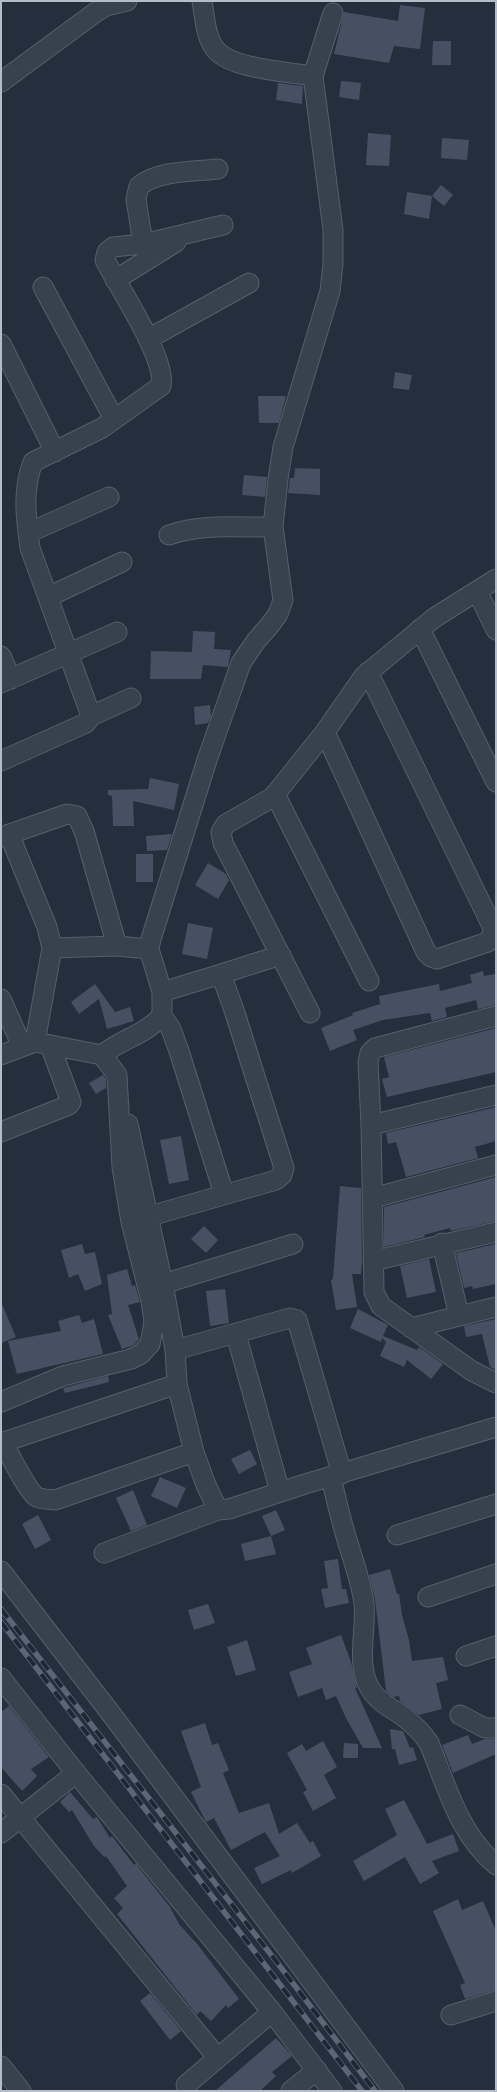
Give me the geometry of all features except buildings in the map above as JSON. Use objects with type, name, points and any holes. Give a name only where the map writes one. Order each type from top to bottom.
[{"type":"street","points":[[1,82],[96,12],[106,6],[127,1]]},
{"type":"street","points":[[202,1],[207,33],[216,50],[228,59],[247,65],[313,76]]},
{"type":"street","points":[[224,1194],[179,1051],[171,1029],[162,1016],[162,992],[149,949],[207,760],[241,662],[278,614],[283,600],[273,527],[283,447],[330,291],[333,264],[333,230],[313,76],[333,13]]},
{"type":"street","points":[[143,244],[136,199],[139,186],[148,179],[163,175],[218,169]]},
{"type":"street","points":[[91,716],[30,548],[26,494],[27,477],[33,462],[102,428],[160,386],[163,377],[148,339],[105,260],[106,252],[113,247],[143,244],[223,225]]},
{"type":"street","points":[[115,280],[189,233]]},
{"type":"street","points":[[148,339],[249,283]]},
{"type":"street","points":[[43,287],[114,420]]},
{"type":"street","points":[[1,344],[56,452]]},
{"type":"street","points":[[28,533],[109,497]]},
{"type":"street","points":[[170,535],[188,528],[273,527]]},
{"type":"street","points":[[48,597],[122,562]]},
{"type":"street","points":[[310,1013],[223,843],[221,832],[226,824],[249,812],[275,794],[325,732],[368,672],[434,618],[496,579]]},
{"type":"street","points":[[477,591],[496,630]]},
{"type":"street","points":[[420,630],[496,782]]},
{"type":"street","points":[[1,656],[6,681],[117,632]]},
{"type":"street","points":[[325,732],[426,952],[431,958],[437,959],[488,942],[493,928],[368,672]]},
{"type":"street","points":[[1,761],[86,723],[91,716],[131,698]]},
{"type":"street","points":[[275,794],[369,982]]},
{"type":"street","points":[[36,1044],[52,948],[47,927],[5,835],[67,814],[77,816],[84,831],[117,946]]},
{"type":"street","points":[[52,948],[117,946],[149,949]]},
{"type":"street","points":[[162,992],[281,955]]},
{"type":"street","points":[[150,1216],[276,1180],[282,1175],[284,1168],[221,974]]},
{"type":"street","points":[[1,999],[36,1044],[71,1102],[69,1105],[1,1132]]},
{"type":"street","points":[[102,1055],[118,1044],[147,1031],[162,1016]]},
{"type":"street","points":[[496,1016],[375,1048],[370,1053],[368,1062],[374,1292],[376,1298],[381,1306],[411,1328],[472,1371],[496,1383]]},
{"type":"street","points":[[1,1056],[36,1044],[102,1055],[117,1075],[150,1216],[175,1350],[177,1384],[194,1452],[206,1485],[218,1510]]},
{"type":"street","points":[[1,1402],[63,1376],[131,1359],[141,1354],[150,1344],[154,1322],[151,1301],[131,1222],[122,1167],[117,1075]]},
{"type":"street","points":[[371,1125],[496,1095]]},
{"type":"street","points":[[373,1198],[496,1165]]},
{"type":"street","points":[[373,1260],[496,1232]]},
{"type":"street","points":[[163,1284],[293,1244]]},
{"type":"street","points":[[442,1244],[459,1316]]},
{"type":"street","points":[[411,1328],[496,1307]]},
{"type":"street","points":[[175,1350],[290,1318],[297,1320],[336,1475],[339,1513],[359,1579],[364,1603],[363,1661],[366,1679],[372,1692],[422,1733],[429,1744],[459,1818],[478,1848],[496,1865]]},
{"type":"street","points":[[236,1334],[280,1492]]},
{"type":"street","points":[[177,1384],[2,1443],[32,1492],[40,1498],[55,1500],[194,1452]]},
{"type":"street","points":[[104,1553],[218,1510],[228,1509],[496,1427]]},
{"type":"street","points":[[397,1534],[496,1504]]},
{"type":"street","points":[[1,1571],[112,1715],[394,2091]]},
{"type":"street","points":[[428,1596],[496,1574]]},
{"type":"street","points":[[466,1656],[496,1646]]},
{"type":"street","points":[[1,1678],[76,1773],[272,2012],[332,2091]]},
{"type":"street","points":[[460,1715],[485,1728],[496,1728]]},
{"type":"street","points":[[1,1833],[76,1773]]},
{"type":"street","points":[[1,1794],[217,2057]]},
{"type":"street","points":[[450,2015],[496,2001]]},
{"type":"street","points":[[186,2085],[272,2012]]},
{"type":"street","points":[[1,2066],[21,2091]]},
{"type":"street","points":[[291,2091],[317,2070]]},
{"type":"railway","points":[[1,1609],[375,2091]]},
{"type":"railway","points":[[1,1622],[362,2091]]}]
